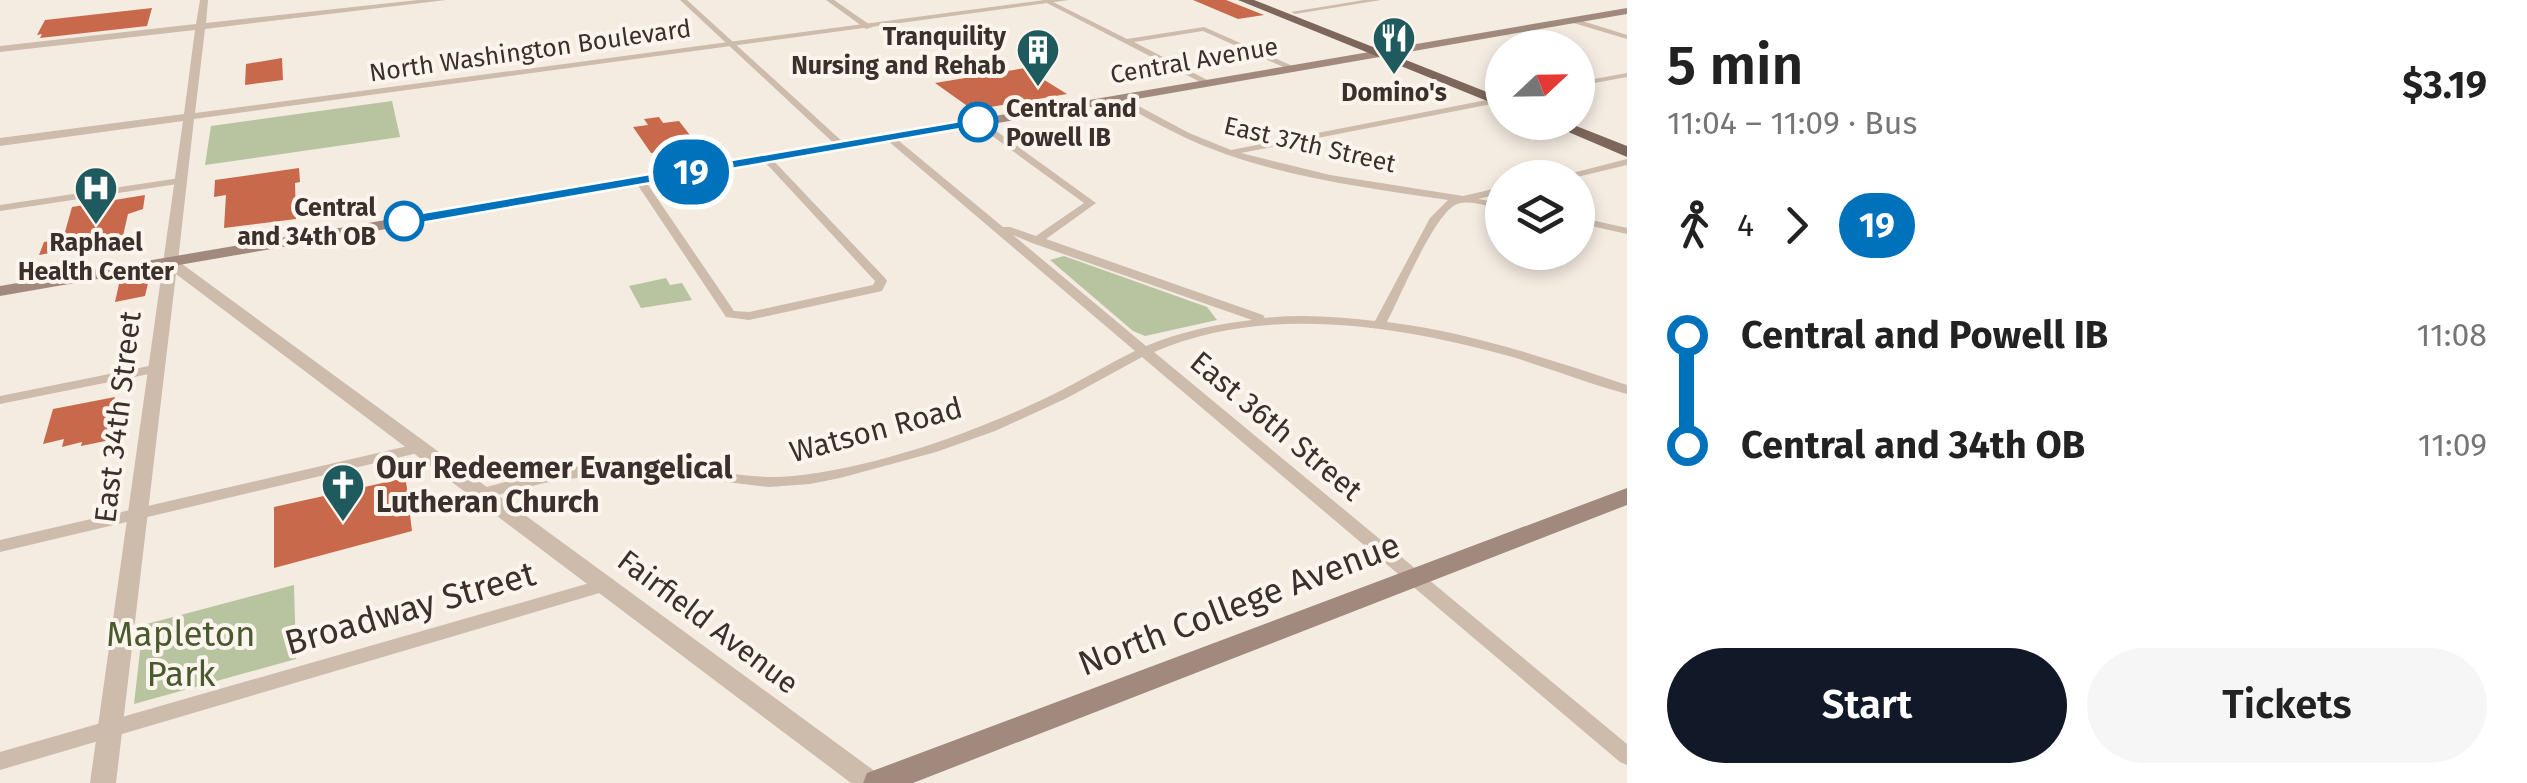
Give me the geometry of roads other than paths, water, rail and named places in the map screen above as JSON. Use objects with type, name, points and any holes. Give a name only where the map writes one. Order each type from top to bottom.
[{"type":"main road","points":[[1244,0],[1386,52]]},
{"type":"main road","points":[[1263,0],[1485,92]]},
{"type":"main road","name":"Central Avenue","points":[[0,291],[1627,11]]},
{"type":"main road","points":[[1595,129],[1627,142]]},
{"type":"main road","points":[[1595,139],[1627,152]]},
{"type":"main road","name":"North College Avenue","points":[[874,783],[1627,496]]},
{"type":"street","name":"East 34th Street","points":[[103,783],[204,0]]},
{"type":"street","points":[[0,49],[442,0]]},
{"type":"street","points":[[683,0],[842,146]]},
{"type":"street","points":[[829,0],[868,27]]},
{"type":"street","name":"North Washington Boulevard","points":[[0,142],[1065,0]]},
{"type":"street","points":[[1295,12],[1378,0]]},
{"type":"street","name":"East 37th Street","points":[[1046,1],[1209,82]]},
{"type":"street","points":[[1573,20],[1627,37]]},
{"type":"street","points":[[1126,41],[1204,29],[1292,68]]},
{"type":"street","points":[[1595,81],[1627,74]]},
{"type":"street","name":"East 37th Street","points":[[1118,98],[1190,137],[1230,152],[1292,168],[1485,203]]},
{"type":"street","points":[[1230,152],[1485,102]]},
{"type":"street","points":[[978,122],[1091,203],[1036,241]]},
{"type":"street","name":"East 36th Street","points":[[890,138],[1627,756]]},
{"type":"street","points":[[640,181],[726,312],[747,316],[875,289],[881,281],[768,159]]},
{"type":"street","points":[[1595,169],[1627,162]]},
{"type":"street","points":[[0,208],[180,180]]},
{"type":"street","points":[[1380,324],[1428,226],[1446,207],[1485,194]]},
{"type":"street","name":"Watson Road","points":[[991,223],[1266,320]]},
{"type":"street","points":[[1595,224],[1627,231]]},
{"type":"street","name":"Fairfield Avenue","points":[[169,262],[874,783]]},
{"type":"street","name":"Watson Road","points":[[481,494],[539,477],[603,468],[667,469],[761,484],[833,474],[912,454],[990,428],[1180,338],[1266,320],[1380,324],[1491,349],[1627,390]]},
{"type":"street","points":[[0,400],[154,370]]},
{"type":"street","points":[[0,546],[421,448]]},
{"type":"street","name":"Broadway Street","points":[[0,762],[608,584]]},
{"type":"place","name":"Domino's","points":[[1394,76]]},
{"type":"place","name":"Tranquility Nursing and Rehab","points":[[1038,88]]},
{"type":"place","name":"Central and Powell IB","points":[[978,122]]},
{"type":"place","name":"Central and 34th OB","points":[[404,221]]},
{"type":"place","name":"Raphael Health Center","points":[[96,226]]},
{"type":"place","name":"Our Redeemer Evangelical Lutheran Church","points":[[343,523]]},
{"type":"park label","name":"Mapleton Park","points":[[181,654]]}]
